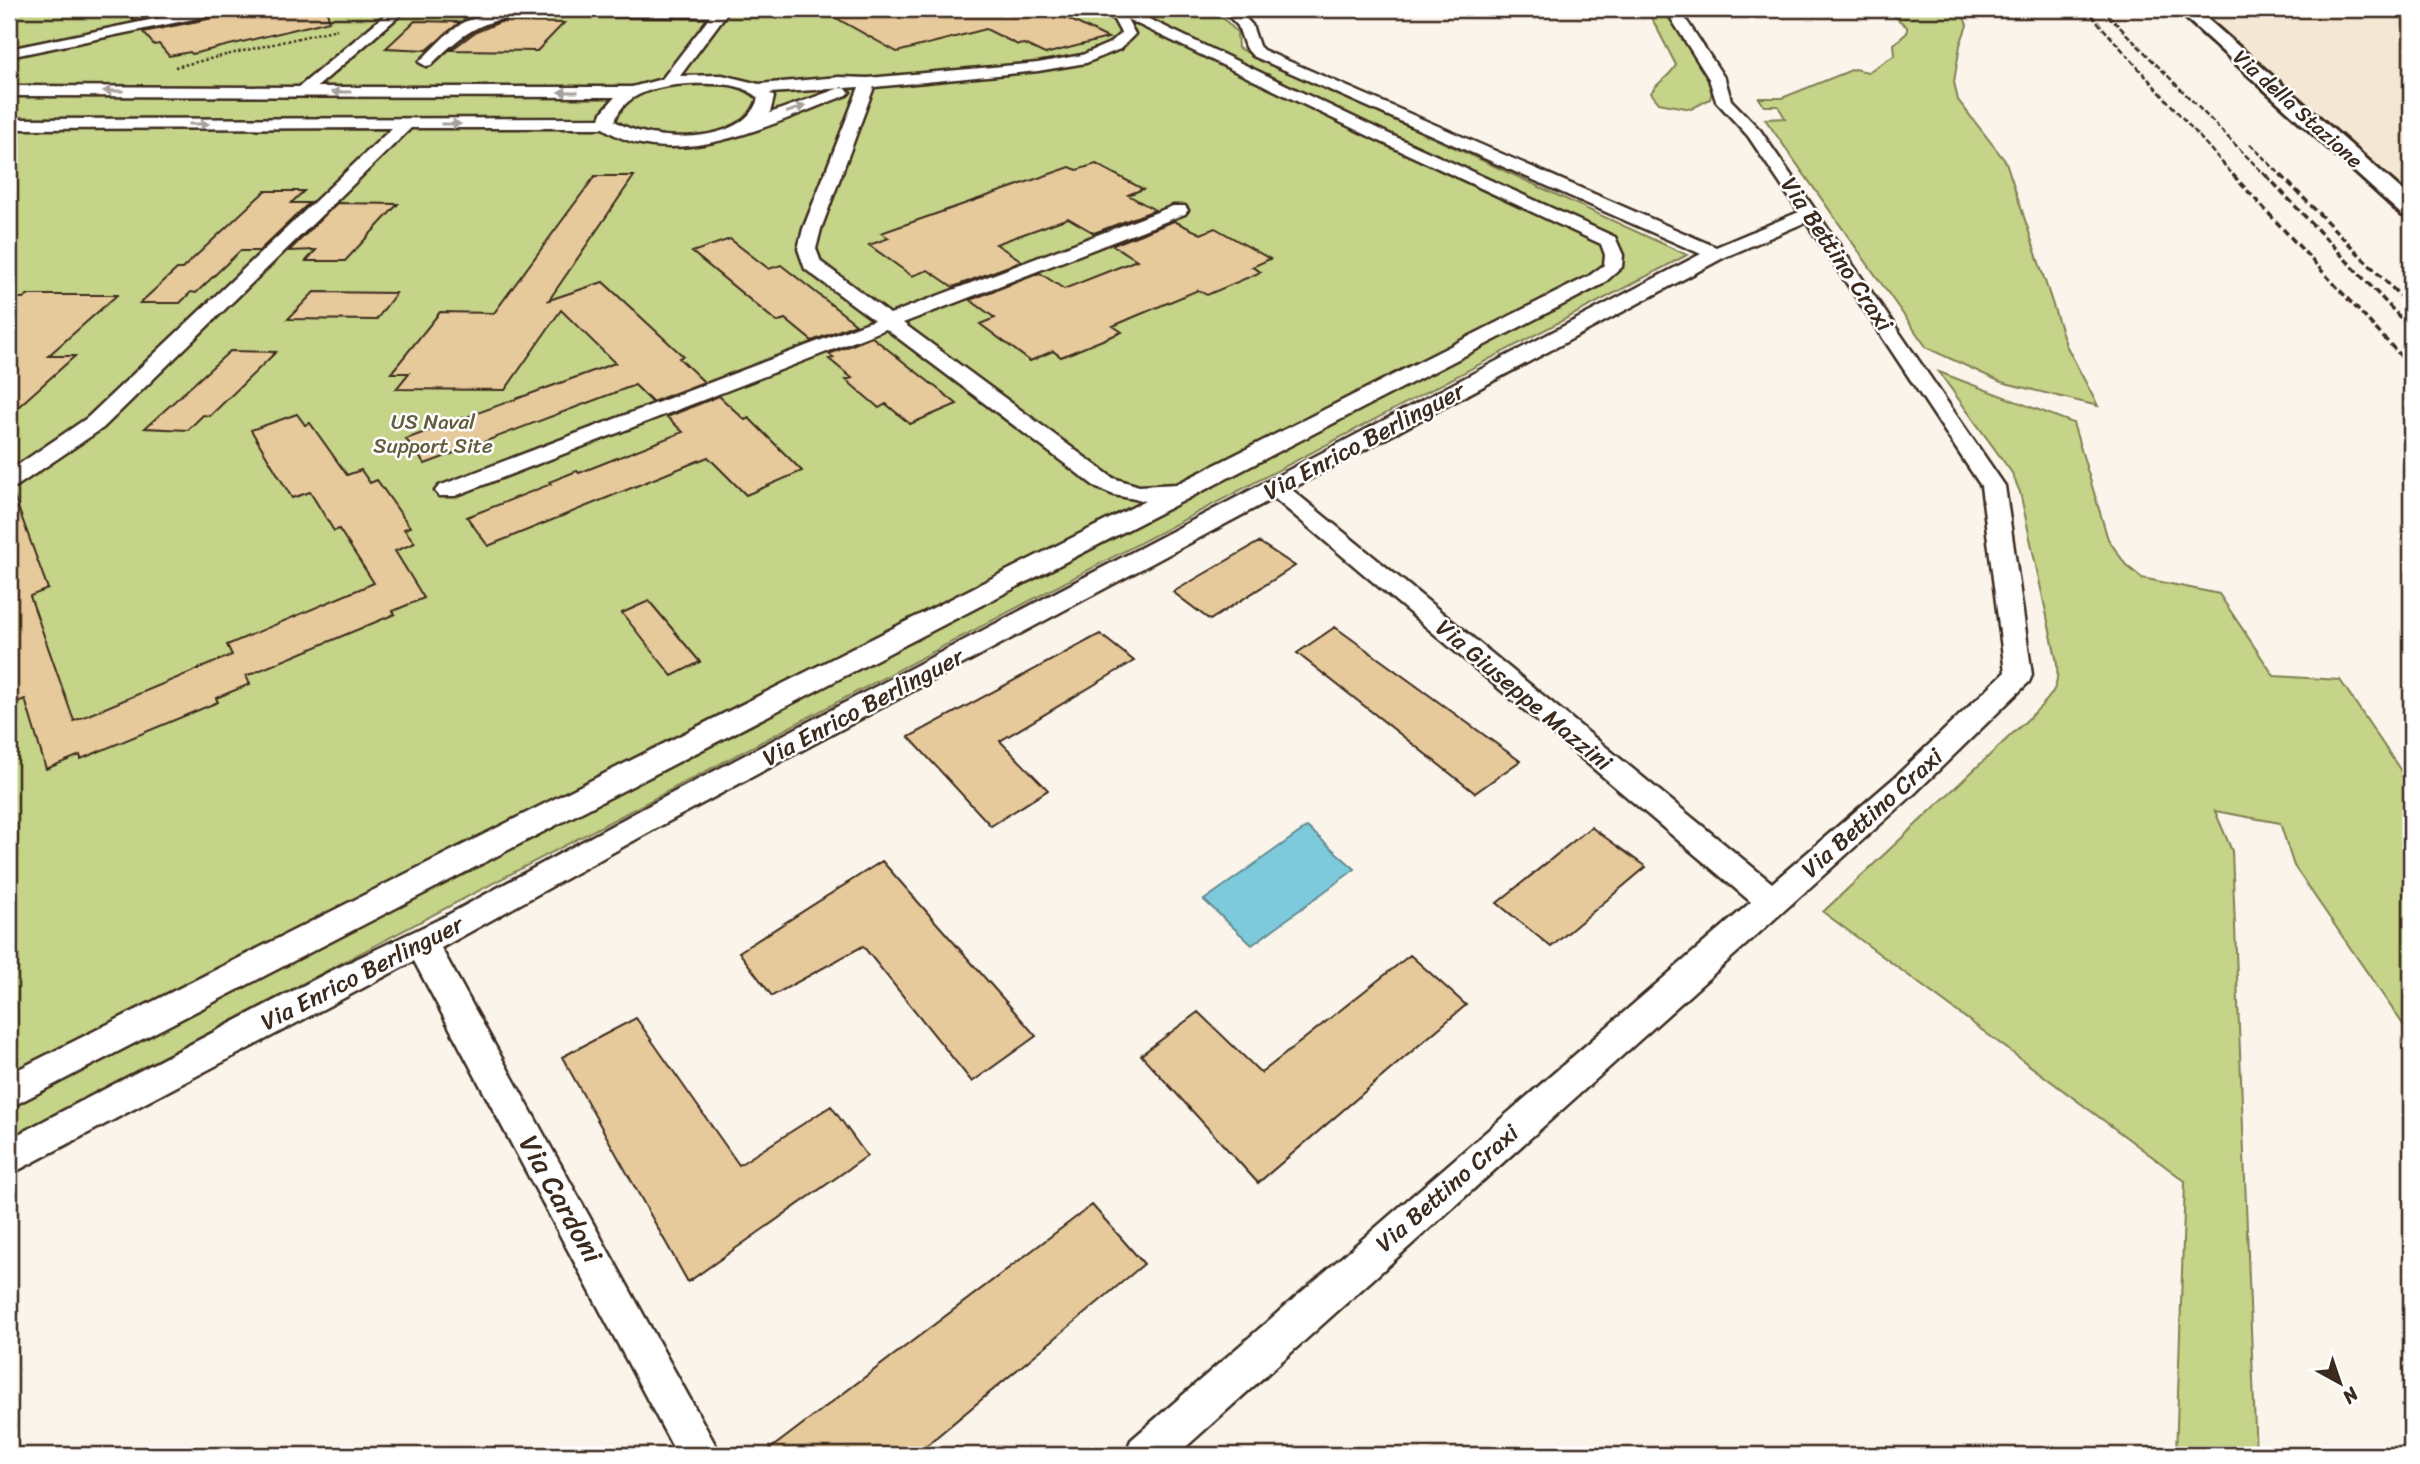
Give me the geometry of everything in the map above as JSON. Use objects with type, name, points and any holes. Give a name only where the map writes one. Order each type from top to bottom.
[{"type":"street","points":[[9,53],[222,9]]},
{"type":"street","points":[[302,92],[400,9]]},
{"type":"street","points":[[9,91],[636,92],[667,83],[718,79],[759,89],[839,82],[868,83],[1038,67],[1086,59],[1115,46],[1128,34],[1121,18],[1110,9]]},
{"type":"street","points":[[9,1092],[1092,540],[1596,280],[1612,267],[1614,255],[1609,241],[1381,136],[1118,9]]},
{"type":"street","points":[[1230,9],[1245,25],[1252,47],[1258,52],[1716,254]]},
{"type":"street","name":"Via Bettino Craxi","points":[[1146,1455],[1905,786],[2020,675],[1993,486],[1754,133],[1724,101],[1717,79],[1672,9]]},
{"type":"street","name":"Via della Stazione","points":[[2185,9],[2411,210]]},
{"type":"street","points":[[426,62],[460,28],[472,20],[495,15],[524,11],[721,11]]},
{"type":"street","points":[[667,83],[721,11]]},
{"type":"street","points":[[686,57],[693,69],[718,79]]},
{"type":"street","points":[[636,92],[608,113],[607,123],[615,132],[631,139],[653,142],[693,141],[731,132],[868,83]]},
{"type":"street","points":[[868,83],[812,229],[807,249],[813,265],[1105,483],[1121,492],[1140,496],[1191,489]]},
{"type":"street","points":[[731,132],[762,115],[767,105],[766,97],[759,89]]},
{"type":"street","points":[[9,124],[607,123]]},
{"type":"street","points":[[9,481],[95,424],[406,124]]},
{"type":"street","points":[[447,491],[1179,210]]},
{"type":"street","name":"Via Enrico Berlinguer","points":[[9,1158],[342,981],[421,943],[652,817],[1716,254],[1810,214]]},
{"type":"street","points":[[1092,540],[1110,506],[1111,498],[1105,483]]},
{"type":"street","name":"Via Giuseppe Mazzini","points":[[1276,488],[1773,902]]},
{"type":"street","name":"Via Cardoni","points":[[421,943],[700,1455]]},
{"type":"path","points":[[176,67],[336,30]]},
{"type":"shaded area","points":[[2185,9],[2411,9],[2411,210]]},
{"type":"green space","name":"US Naval Support Site","points":[[9,9],[1214,9],[1237,32],[1238,48],[1687,255],[9,1138]]},
{"type":"green space","points":[[1647,9],[1665,9],[1713,87],[1710,99],[1691,109],[1659,103],[1651,93],[1676,65]]},
{"type":"green space","points":[[1886,9],[1961,10],[1967,25],[1960,45],[1954,82],[1958,100],[2006,162],[2066,345],[2098,406],[2001,382],[1927,348],[1765,119],[1785,118],[1778,106],[1764,106],[1759,98],[1782,98],[1854,69],[1868,72],[1895,55],[1894,44],[1907,33],[1907,27]]},
{"type":"green space","points":[[1939,372],[2073,423],[2108,539],[2126,565],[2142,578],[2219,594],[2274,676],[2340,680],[2411,786],[2411,1036],[2294,866],[2280,823],[2215,811],[2232,851],[2256,1455],[2176,1455],[2185,1181],[1823,912],[2042,706],[2052,693],[2057,679],[2056,658],[2020,492],[2012,473]]},
{"type":"water","points":[[1307,827],[1355,869],[1252,945],[1204,900]]},
{"type":"building","points":[[125,9],[191,9],[134,20]]},
{"type":"building","points":[[231,9],[327,9],[329,21],[192,54],[190,52],[169,56],[143,32],[223,16]]},
{"type":"building","points":[[820,9],[1048,9],[1108,38],[1045,54],[1024,44],[1018,45],[986,29],[897,52]]},
{"type":"building","points":[[415,21],[460,22],[427,50],[386,48]]},
{"type":"building","points":[[500,22],[564,23],[537,51],[451,50],[474,33]]},
{"type":"building","points":[[1096,164],[1143,189],[1128,195],[1155,210],[1094,233],[1068,218],[996,244],[1022,261],[953,287],[928,270],[912,276],[869,245],[889,238],[881,233],[1070,167],[1077,170]]},
{"type":"building","points":[[595,176],[634,176],[549,300],[603,282],[683,356],[679,358],[704,382],[652,402],[635,385],[425,464],[406,439],[615,363],[561,310],[505,390],[396,389],[409,373],[391,373],[440,312],[494,313]]},
{"type":"building","points":[[265,191],[304,191],[291,203],[309,203],[259,251],[240,251],[196,293],[191,292],[180,303],[140,303],[177,269],[182,269]]},
{"type":"building","points":[[337,203],[398,204],[345,261],[306,261],[316,250],[289,251]]},
{"type":"building","points":[[1174,221],[1201,234],[1215,228],[1270,259],[1252,267],[1261,272],[1207,295],[1198,290],[1134,317],[1113,326],[1122,332],[1061,357],[1053,351],[1030,361],[980,324],[995,318],[970,300],[1040,273],[1064,289],[1137,260],[1113,245]]},
{"type":"building","points":[[730,239],[769,269],[781,265],[856,324],[812,341],[785,319],[777,322],[692,252]]},
{"type":"building","points":[[314,292],[396,293],[376,320],[288,319]]},
{"type":"building","points":[[27,295],[117,295],[48,356],[75,356],[9,415],[9,298],[23,298]]},
{"type":"building","points":[[872,337],[957,404],[910,424],[886,404],[879,408],[846,380],[852,378],[829,359],[834,358],[829,354]]},
{"type":"building","points":[[230,351],[276,352],[210,416],[203,415],[188,430],[145,428]]},
{"type":"building","points":[[719,396],[745,420],[749,418],[802,471],[746,495],[708,457],[488,546],[467,517],[551,484],[549,482],[683,432],[667,417]]},
{"type":"building","points":[[297,414],[305,425],[310,423],[347,475],[361,470],[370,483],[377,480],[410,527],[404,529],[415,543],[395,551],[424,598],[393,611],[395,614],[246,676],[250,684],[216,698],[218,702],[81,759],[80,755],[46,769],[25,699],[9,705],[9,492],[12,491],[48,589],[30,596],[74,721],[232,655],[227,645],[374,583],[339,529],[334,531],[310,492],[292,498],[251,430]]},
{"type":"building","points":[[1259,542],[1295,566],[1210,620],[1173,592]]},
{"type":"building","points":[[649,601],[700,662],[672,676],[622,613]]},
{"type":"building","points":[[1335,627],[1520,761],[1475,793],[1297,653]]},
{"type":"building","points":[[1100,634],[1134,661],[1000,741],[1048,790],[991,826],[909,737]]},
{"type":"building","points":[[1591,827],[1646,867],[1551,947],[1497,903]]},
{"type":"building","points":[[882,861],[1036,1036],[972,1082],[863,946],[772,996],[739,952]]},
{"type":"building","points":[[1410,955],[1466,1005],[1258,1183],[1141,1055],[1198,1012],[1261,1073]]},
{"type":"building","points":[[636,1018],[739,1165],[831,1106],[867,1156],[688,1282],[562,1057]]},
{"type":"building","points":[[1092,1205],[1144,1264],[915,1455],[762,1455]]},
{"type":"railway","points":[[2086,9],[2235,177]]},
{"type":"railway","points":[[2102,9],[2267,177]]},
{"type":"railway","points":[[2250,144],[2281,175]]},
{"type":"railway","points":[[2233,175],[2411,367]]},
{"type":"railway","points":[[2266,175],[2411,329]]},
{"type":"railway","points":[[2281,175],[2411,307]]}]
